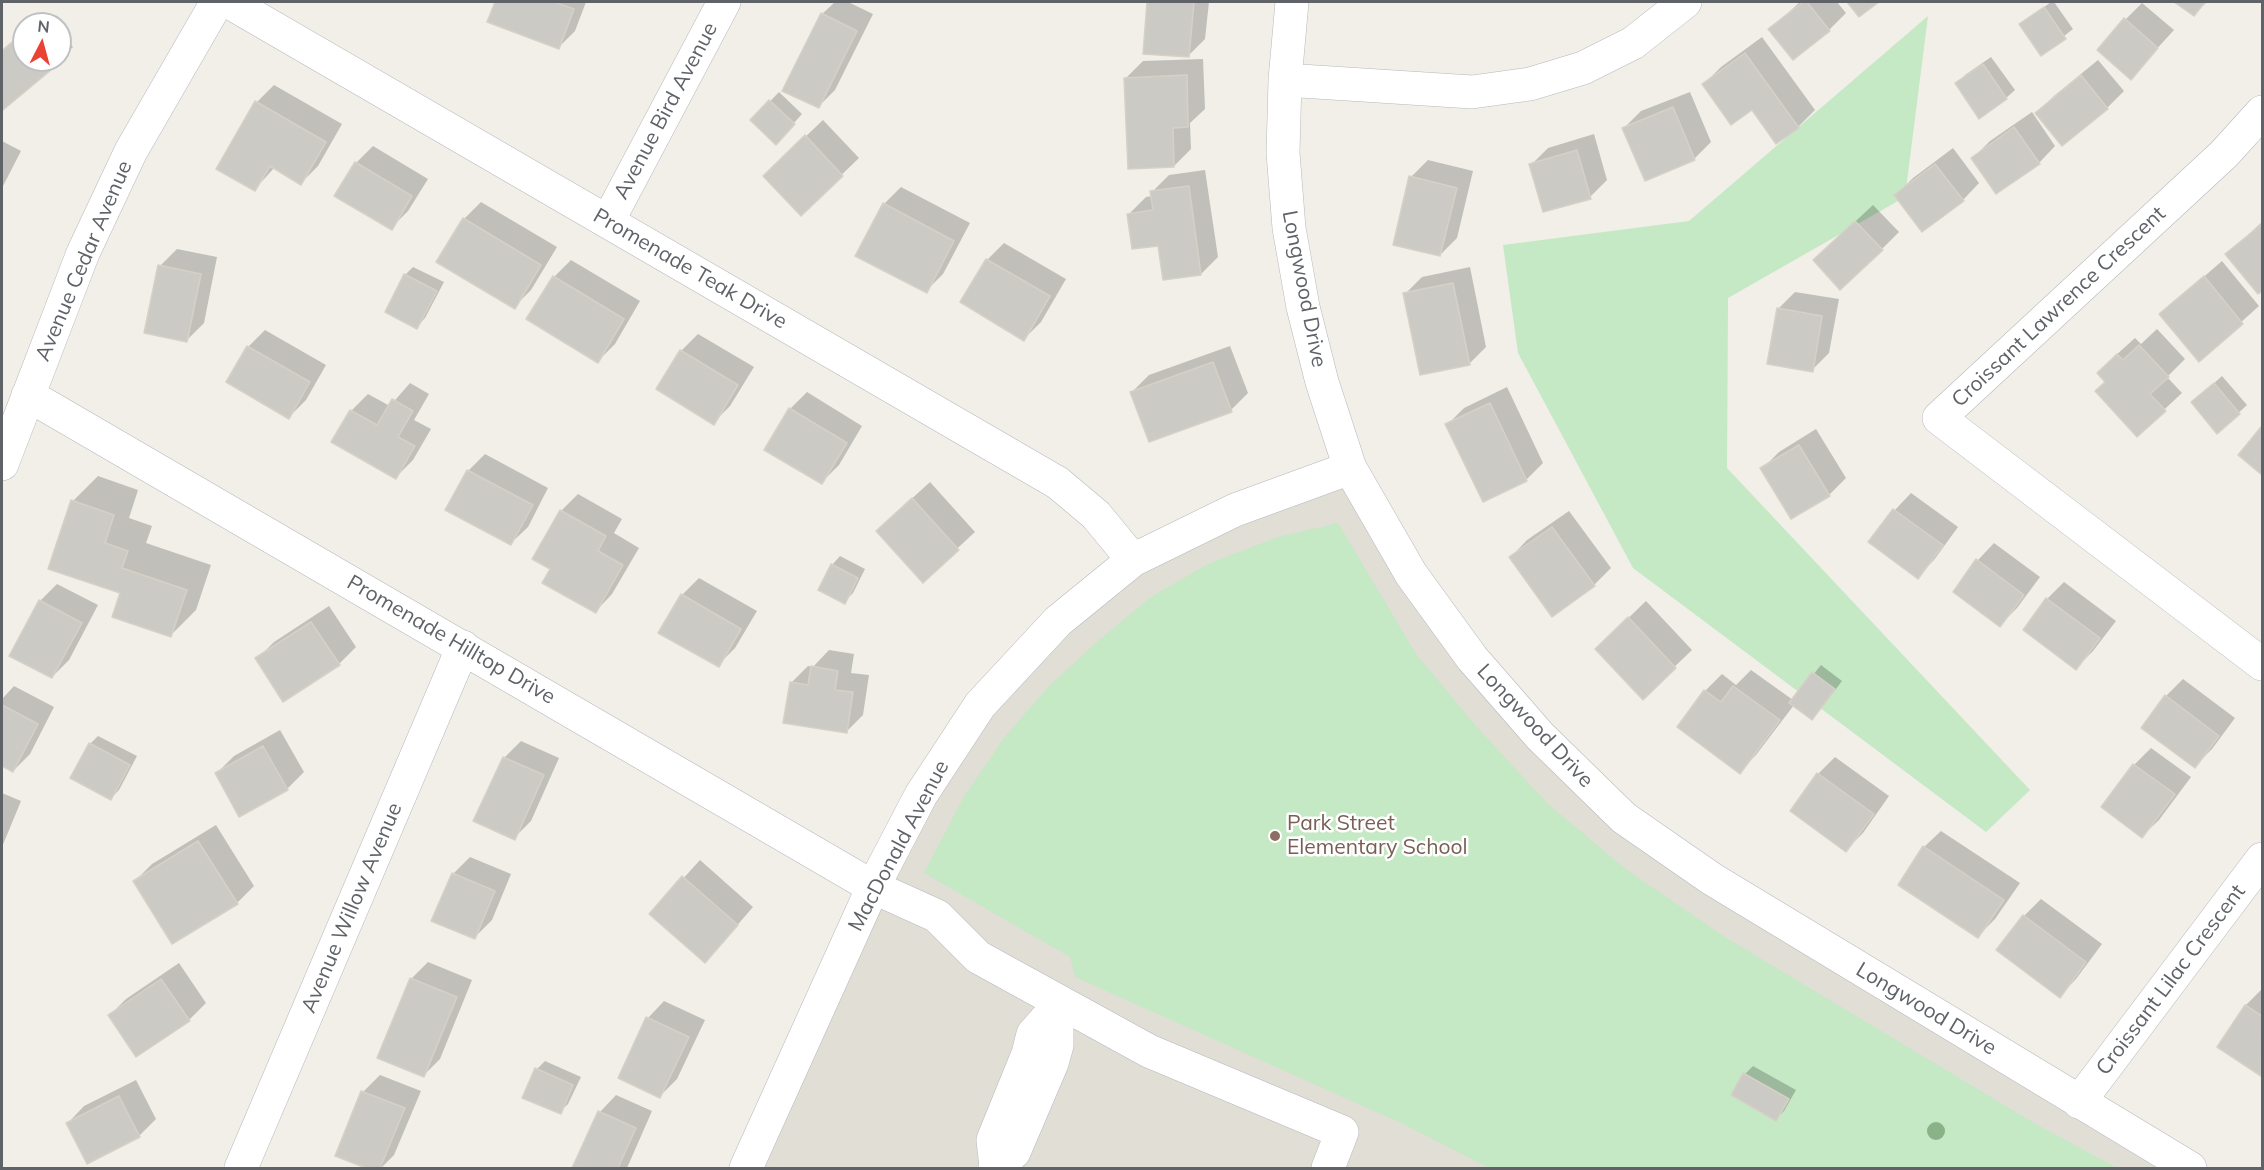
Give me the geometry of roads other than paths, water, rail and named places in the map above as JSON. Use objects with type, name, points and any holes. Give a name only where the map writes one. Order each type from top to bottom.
[{"type":"street","name":"Avenue Cedar Avenue","points":[[2,464],[83,253],[131,151],[217,2]]},
{"type":"street","name":"Promenade Teak Drive","points":[[229,2],[1058,483],[1096,515],[1133,560]]},
{"type":"street","name":"Avenue Bird Avenue","points":[[608,221],[724,2]]},
{"type":"street","name":"Longwood Drive","points":[[1292,2],[1285,80],[1283,153],[1288,228],[1322,382],[1350,468],[1410,573],[1472,658],[1540,736],[1624,818],[1712,879],[2190,1168]]},
{"type":"street","points":[[1285,80],[1472,92],[1530,84],[1583,68],[1633,43],[1685,2]]},
{"type":"street","name":"Croissant Lawrence Crescent","points":[[2262,112],[2224,154],[1939,418],[2262,664]]},
{"type":"street","name":"Promenade Hilltop Drive","points":[[28,395],[873,886],[937,916],[978,957],[1052,1008],[1342,1132],[1328,1168]]},
{"type":"street","name":"MacDonald Avenue","points":[[746,1168],[873,886],[921,795],[980,705],[1058,621],[1133,560],[1235,510],[1350,468]]},
{"type":"street","name":"Avenue Willow Avenue","points":[[241,1168],[463,647]]},
{"type":"street","name":"Croissant Lilac Crescent","points":[[2079,1102],[2262,859]]},
{"type":"street","points":[[995,1167],[1014,1152],[1052,1063],[1057,1045],[1057,1030],[1052,1008]]},
{"type":"place","name":"Park Street Elementary School","points":[[1275,836]]}]
